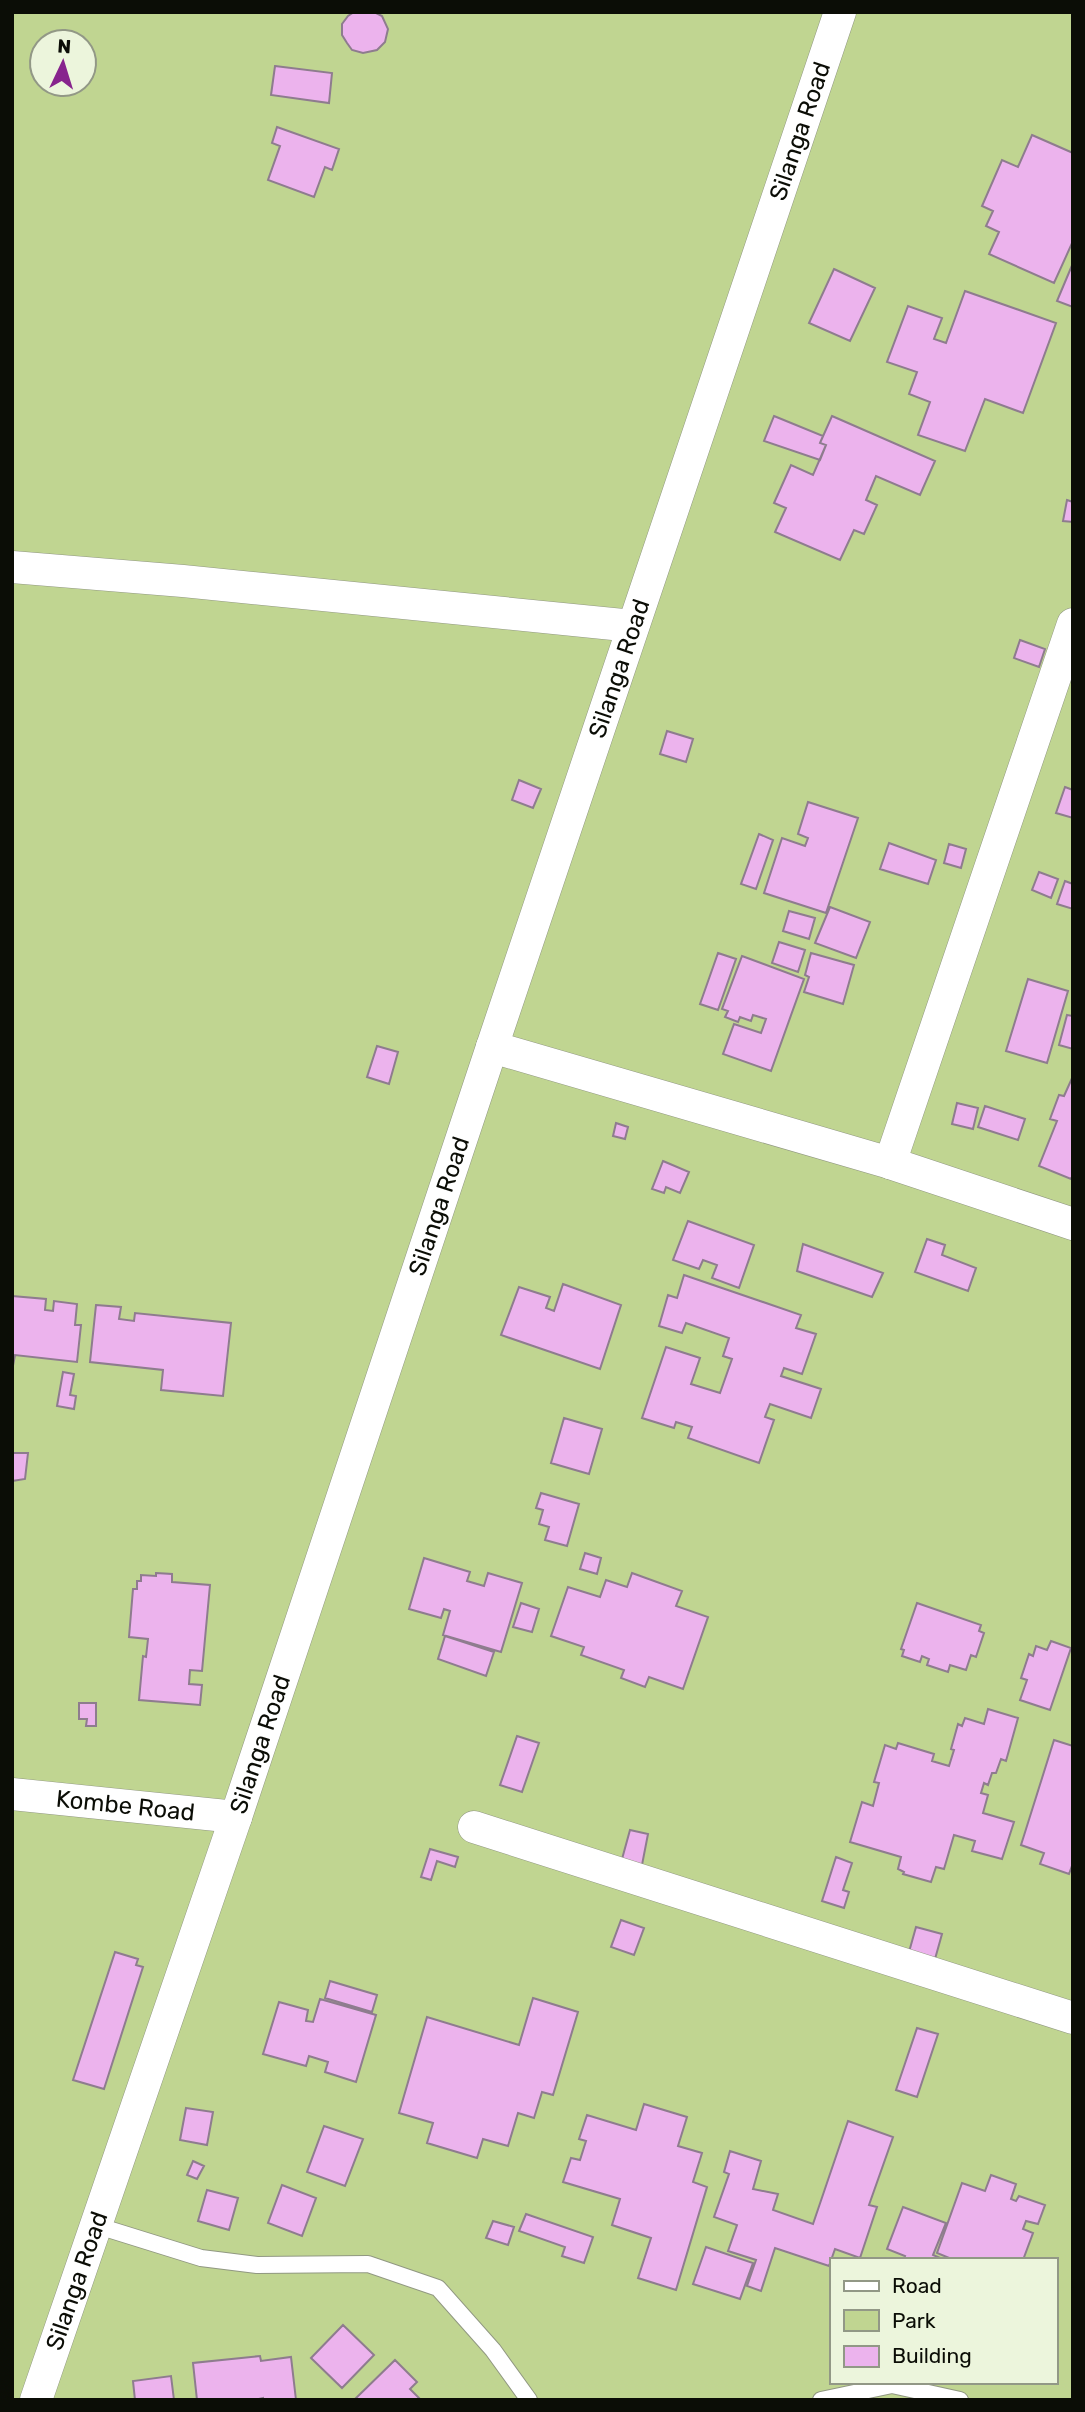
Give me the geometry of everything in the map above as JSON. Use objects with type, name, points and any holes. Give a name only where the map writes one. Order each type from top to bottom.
[{"type":"street","name":"Silanga Road","points":[[36,2400],[236,1817],[840,12]]},
{"type":"street","points":[[12,567],[183,581],[633,626]]},
{"type":"street","points":[[890,1163],[1073,624]]},
{"type":"street","points":[[492,1047],[890,1163],[1073,1224]]},
{"type":"street","name":"Kombe Road","points":[[12,1794],[236,1817]]},
{"type":"street","points":[[474,1827],[1073,2018]]},
{"type":"lane","points":[[95,2225],[201,2258],[257,2265],[368,2264],[438,2288],[493,2350],[529,2400]]},
{"type":"lane","points":[[821,2400],[891,2385],[960,2400]]},
{"type":"green space","points":[[12,12],[1073,12],[1073,2400],[12,2400]]},
{"type":"building","points":[[354,12],[374,12],[382,16],[388,29],[385,42],[377,50],[363,53],[352,50],[342,35],[342,24]]},
{"type":"building","points":[[275,66],[332,73],[329,103],[271,95]]},
{"type":"building","points":[[277,127],[339,149],[332,170],[325,167],[314,197],[268,180],[280,146],[272,143]]},
{"type":"building","points":[[1032,135],[1073,153],[1073,241],[1054,283],[989,254],[999,232],[986,226],[993,211],[982,206],[1002,160],[1018,167]]},
{"type":"building","points":[[1073,263],[1073,307],[1057,301]]},
{"type":"building","points":[[834,269],[875,288],[850,341],[809,323]]},
{"type":"building","points":[[965,291],[1056,323],[1023,413],[985,399],[965,451],[918,435],[930,402],[909,394],[917,372],[887,362],[908,306],[942,318],[934,339],[946,343]]},
{"type":"building","points":[[774,416],[823,436],[820,443],[826,445],[820,460],[764,441]]},
{"type":"building","points":[[832,416],[935,461],[920,495],[876,476],[866,500],[877,505],[864,534],[854,530],[840,560],[775,532],[786,508],[774,503],[791,465],[813,475],[826,445],[820,443]]},
{"type":"building","points":[[1067,500],[1073,502],[1073,522],[1063,521]]},
{"type":"building","points":[[1020,640],[1045,649],[1039,667],[1014,658]]},
{"type":"building","points":[[667,731],[693,739],[686,762],[660,754]]},
{"type":"building","points":[[519,780],[541,789],[533,808],[512,800]]},
{"type":"building","points":[[1065,787],[1073,790],[1073,818],[1056,813]]},
{"type":"building","points":[[808,802],[858,818],[826,913],[764,893],[782,838],[805,846],[808,838],[798,834]]},
{"type":"building","points":[[759,834],[773,840],[756,889],[741,884]]},
{"type":"building","points":[[889,843],[936,860],[928,884],[880,869]]},
{"type":"building","points":[[949,844],[966,849],[961,868],[944,863]]},
{"type":"building","points":[[1039,872],[1058,879],[1051,898],[1032,890]]},
{"type":"building","points":[[1065,881],[1073,884],[1073,909],[1057,904]]},
{"type":"building","points":[[830,907],[870,922],[856,958],[815,943]]},
{"type":"building","points":[[789,911],[815,918],[809,939],[783,931]]},
{"type":"building","points":[[779,942],[805,950],[798,972],[772,963]]},
{"type":"building","points":[[718,953],[736,959],[718,1010],[700,1004]]},
{"type":"building","points":[[811,953],[854,965],[843,1004],[804,992],[809,977],[805,975]]},
{"type":"building","points":[[742,956],[804,979],[771,1071],[723,1054],[734,1024],[761,1033],[766,1019],[753,1015],[751,1021],[740,1017],[738,1022],[725,1017],[728,1011],[722,1009]]},
{"type":"building","points":[[1028,979],[1068,991],[1047,1063],[1006,1051]]},
{"type":"building","points":[[1067,1015],[1073,1016],[1073,1049],[1059,1045]]},
{"type":"building","points":[[377,1046],[398,1052],[389,1084],[367,1077]]},
{"type":"building","points":[[1073,1076],[1071,1179],[1039,1166],[1057,1121],[1050,1119],[1059,1095],[1064,1096]]},
{"type":"building","points":[[957,1103],[978,1108],[973,1129],[952,1124]]},
{"type":"building","points":[[985,1106],[1025,1119],[1018,1140],[978,1127]]},
{"type":"building","points":[[616,1123],[628,1127],[625,1139],[613,1136]]},
{"type":"building","points":[[663,1161],[689,1172],[680,1193],[666,1187],[664,1193],[652,1189]]},
{"type":"building","points":[[688,1221],[754,1245],[739,1288],[712,1278],[717,1265],[703,1260],[699,1269],[673,1260]]},
{"type":"building","points":[[927,1239],[945,1245],[942,1255],[976,1268],[968,1291],[915,1272]]},
{"type":"building","points":[[803,1244],[883,1273],[872,1297],[797,1271]]},
{"type":"building","points":[[684,1275],[801,1315],[796,1328],[816,1334],[802,1374],[784,1368],[781,1376],[821,1389],[811,1418],[770,1404],[765,1417],[774,1420],[759,1463],[688,1438],[692,1427],[676,1422],[674,1428],[642,1418],[666,1347],[700,1358],[691,1384],[720,1393],[732,1359],[723,1356],[729,1338],[686,1323],[682,1333],[659,1326],[668,1295],[677,1298]]},
{"type":"building","points":[[563,1284],[621,1305],[600,1369],[501,1335],[519,1287],[550,1297],[546,1308],[554,1311]]},
{"type":"building","points":[[12,1296],[46,1299],[45,1310],[53,1311],[54,1301],[77,1304],[75,1325],[81,1325],[77,1362],[15,1355],[12,1371]]},
{"type":"building","points":[[96,1305],[121,1307],[119,1319],[134,1321],[135,1313],[231,1323],[223,1396],[161,1390],[163,1370],[90,1362]]},
{"type":"building","points":[[63,1372],[74,1374],[70,1395],[76,1396],[74,1409],[57,1406]]},
{"type":"building","points":[[564,1418],[602,1429],[589,1474],[551,1463]]},
{"type":"building","points":[[12,1453],[28,1453],[25,1479],[12,1481]]},
{"type":"building","points":[[541,1493],[579,1504],[567,1546],[545,1540],[549,1527],[539,1524],[543,1510],[536,1508]]},
{"type":"building","points":[[585,1553],[601,1558],[597,1574],[580,1569]]},
{"type":"building","points":[[424,1558],[470,1572],[467,1581],[484,1586],[488,1573],[522,1583],[501,1652],[443,1635],[450,1611],[444,1609],[441,1618],[409,1609]]},
{"type":"building","points":[[156,1573],[172,1574],[172,1582],[210,1585],[202,1671],[190,1670],[189,1684],[202,1685],[200,1705],[139,1700],[143,1656],[146,1657],[148,1639],[129,1637],[133,1589],[137,1589],[137,1581],[141,1581],[141,1575],[156,1576]]},
{"type":"building","points":[[632,1573],[682,1591],[676,1606],[708,1617],[683,1689],[649,1677],[645,1687],[621,1678],[624,1670],[581,1655],[584,1647],[551,1636],[568,1587],[600,1597],[606,1580],[627,1587]]},
{"type":"building","points":[[521,1603],[539,1609],[532,1632],[513,1627]]},
{"type":"building","points":[[917,1603],[981,1625],[979,1631],[984,1633],[976,1657],[971,1655],[966,1670],[950,1665],[948,1672],[927,1665],[929,1659],[922,1656],[920,1662],[902,1656],[904,1650],[901,1649]]},
{"type":"building","points":[[445,1636],[494,1652],[486,1676],[438,1659]]},
{"type":"building","points":[[1051,1641],[1071,1648],[1050,1710],[1020,1700],[1027,1680],[1021,1678],[1029,1654],[1033,1656],[1036,1646],[1047,1650]]},
{"type":"building","points":[[79,1703],[96,1703],[96,1726],[86,1726],[87,1719],[79,1719]]},
{"type":"building","points":[[988,1709],[1018,1718],[1006,1761],[1001,1759],[996,1773],[992,1773],[988,1785],[984,1783],[981,1793],[988,1795],[983,1813],[1014,1822],[1002,1859],[972,1851],[975,1841],[954,1835],[944,1869],[936,1867],[931,1882],[903,1874],[904,1872],[898,1869],[901,1857],[850,1842],[862,1802],[873,1806],[879,1783],[874,1782],[885,1745],[896,1749],[898,1743],[934,1754],[932,1761],[949,1766],[958,1724],[962,1726],[965,1718],[984,1724]]},
{"type":"building","points":[[517,1736],[539,1743],[522,1792],[500,1785]]},
{"type":"building","points":[[1054,1740],[1073,1746],[1073,1863],[1069,1874],[1040,1864],[1044,1853],[1021,1845]]},
{"type":"building","points":[[630,1830],[648,1834],[642,1865],[622,1859]]},
{"type":"building","points":[[430,1849],[458,1857],[455,1867],[437,1861],[431,1880],[421,1877]]},
{"type":"building","points":[[836,1857],[852,1863],[843,1890],[849,1892],[844,1908],[822,1901]]},
{"type":"building","points":[[621,1920],[644,1928],[634,1955],[611,1947]]},
{"type":"building","points":[[916,1927],[942,1934],[935,1959],[909,1952]]},
{"type":"building","points":[[115,1952],[138,1959],[136,1965],[143,1967],[104,2089],[73,2080]]},
{"type":"building","points":[[330,1981],[377,1995],[372,2012],[325,1998]]},
{"type":"building","points":[[533,1998],[578,2012],[553,2095],[542,2092],[534,2118],[518,2113],[508,2146],[483,2139],[477,2158],[427,2143],[433,2123],[399,2113],[427,2017],[519,2045]]},
{"type":"building","points":[[320,1999],[376,2015],[356,2082],[325,2072],[328,2062],[309,2056],[306,2066],[263,2054],[279,2002],[308,2010],[306,2021],[313,2022]]},
{"type":"building","points":[[917,2028],[938,2034],[917,2097],[896,2090]]},
{"type":"building","points":[[644,2104],[687,2117],[678,2146],[702,2153],[693,2182],[707,2187],[676,2290],[638,2278],[651,2238],[612,2225],[620,2199],[563,2182],[571,2158],[580,2160],[586,2141],[579,2139],[587,2115],[636,2130]]},
{"type":"building","points":[[186,2108],[213,2112],[207,2145],[180,2140]]},
{"type":"building","points":[[848,2121],[893,2137],[869,2205],[877,2207],[860,2258],[835,2249],[829,2266],[775,2248],[761,2291],[747,2286],[756,2260],[728,2251],[737,2225],[714,2217],[729,2174],[724,2172],[730,2151],[761,2161],[753,2189],[778,2194],[773,2210],[813,2224]]},
{"type":"building","points":[[324,2126],[363,2139],[345,2186],[307,2172]]},
{"type":"building","points":[[193,2161],[204,2166],[197,2179],[187,2175]]},
{"type":"building","points":[[991,2175],[1016,2184],[1011,2199],[1016,2201],[1019,2196],[1045,2205],[1038,2224],[1026,2221],[1023,2229],[1033,2233],[1024,2258],[949,2258],[937,2253],[962,2183],[985,2191]]},
{"type":"building","points":[[282,2185],[316,2198],[302,2236],[268,2223]]},
{"type":"building","points":[[207,2190],[238,2198],[229,2230],[198,2221]]},
{"type":"building","points":[[903,2207],[946,2223],[933,2255],[940,2258],[904,2258],[905,2256],[887,2249]]},
{"type":"building","points":[[526,2214],[593,2237],[584,2263],[562,2256],[565,2247],[519,2231]]},
{"type":"building","points":[[493,2221],[514,2227],[508,2245],[486,2238]]},
{"type":"building","points":[[706,2247],[753,2263],[740,2299],[693,2284]]},
{"type":"building","points":[[343,2325],[374,2355],[342,2388],[311,2358]]},
{"type":"building","points":[[260,2356],[261,2361],[291,2357],[296,2400],[197,2400],[193,2363]]},
{"type":"building","points":[[395,2360],[417,2382],[410,2389],[421,2400],[354,2400]]},
{"type":"building","points":[[171,2376],[174,2400],[135,2400],[133,2381]]}]
